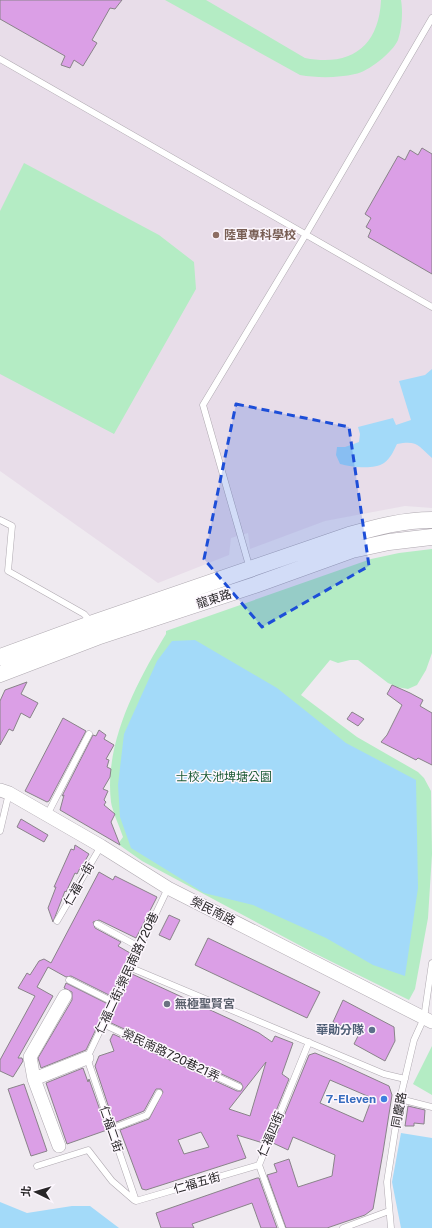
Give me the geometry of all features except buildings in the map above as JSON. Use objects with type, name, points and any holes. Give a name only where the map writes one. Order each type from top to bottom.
[{"type":"street","name":"龍東路","points":[[0,674],[95,630],[250,569],[386,524],[415,520],[432,520]]},
{"type":"street","points":[[386,524],[389,542]]},
{"type":"street","name":"龍東路","points":[[0,657],[255,585],[352,550],[389,542],[432,537]]},
{"type":"street","name":"榮民南路","points":[[5,791],[101,846],[168,888],[428,1020]]},
{"type":"street","points":[[59,1146],[34,1079],[30,1057],[65,996]]},
{"type":"street","points":[[34,1079],[87,1058]]},
{"type":"lane","points":[[250,569],[203,405],[306,234],[432,18]]},
{"type":"lane","points":[[0,58],[432,307]]},
{"type":"lane","points":[[0,520],[12,526],[8,571],[84,614],[95,630]]},
{"type":"lane","points":[[47,814],[90,734]]},
{"type":"lane","points":[[0,831],[5,791]]},
{"type":"lane","name":"仁福一街","points":[[57,921],[101,846]]},
{"type":"lane","name":"仁福二街;榮民南路720巷","points":[[87,1058],[139,946],[168,888]]},
{"type":"lane","points":[[97,924],[139,946]]},
{"type":"lane","name":"同慶路","points":[[391,1228],[387,1182],[404,1079],[414,1040],[428,1020],[432,963]]},
{"type":"lane","points":[[129,967],[384,1074],[404,1079]]},
{"type":"lane","points":[[69,980],[113,1002]]},
{"type":"lane","name":"榮民南路720巷21弄","points":[[103,1024],[239,1087]]},
{"type":"lane","name":"仁福四街","points":[[282,1228],[259,1165],[310,1042]]},
{"type":"lane","name":"仁福二街","points":[[87,1058],[136,1201]]},
{"type":"lane","points":[[111,1129],[147,1115],[159,1093]]},
{"type":"lane","points":[[400,1099],[432,1107]]},
{"type":"lane","points":[[37,1166],[88,1150],[112,1181],[136,1201]]},
{"type":"lane","name":"仁福五街","points":[[136,1201],[259,1165]]},
{"type":"lane","points":[[343,1228],[389,1211]]},
{"type":"highlighted area","points":[[236,404],[349,427],[369,566],[262,627],[204,559]]},
{"type":"shaded area","name":"陸軍專科學校","points":[[0,0],[432,0],[432,508],[405,506],[325,521],[250,549],[248,533],[231,538],[229,555],[158,583],[0,471]]},
{"type":"green space","points":[[165,0],[206,0],[305,58],[321,60],[336,59],[348,56],[359,50],[368,41],[375,30],[381,0],[401,0],[402,20],[398,40],[395,45],[386,56],[373,66],[366,70],[348,75],[335,77],[313,77],[300,75]]},
{"type":"green space","points":[[24,163],[159,235],[194,262],[196,289],[114,434],[0,374],[0,211]]},
{"type":"green space","name":"士校大池埤塘公園","points":[[432,549],[432,653],[426,670],[417,685],[408,689],[397,687],[388,683],[358,660],[338,663],[330,660],[301,695],[357,737],[418,772],[424,778],[431,791],[432,854],[428,918],[415,989],[409,1000],[314,953],[142,861],[118,844],[123,837],[111,802],[110,780],[112,758],[117,736],[134,693],[166,634],[166,631],[371,559],[399,553]]},
{"type":"green space","points":[[432,1046],[432,1095],[413,1084]]},
{"type":"water","points":[[432,369],[432,458],[417,445],[404,443],[397,444],[389,459],[374,467],[340,464],[336,455],[337,447],[345,447],[359,442],[360,434],[358,427],[393,418],[396,425],[411,420],[399,381],[425,375]]},
{"type":"water","name":"士校大池埤塘公園","points":[[195,640],[277,688],[346,743],[416,780],[418,888],[405,976],[373,965],[326,938],[253,905],[204,893],[131,848],[120,817],[118,785],[124,734],[157,661],[172,641]]},
{"type":"water","points":[[401,1133],[432,1138],[432,1228],[401,1228],[392,1182]]},
{"type":"water","points":[[0,1202],[27,1213],[72,1206],[90,1206],[119,1228],[0,1228]]},
{"type":"place","name":"陸軍專科學校","points":[[216,235]]},
{"type":"place","name":"無極聖賢宮","points":[[167,1004]]},
{"type":"place","name":"華勛分隊","points":[[372,1030]]},
{"type":"place","name":"7-Eleven","points":[[384,1099]]}]
